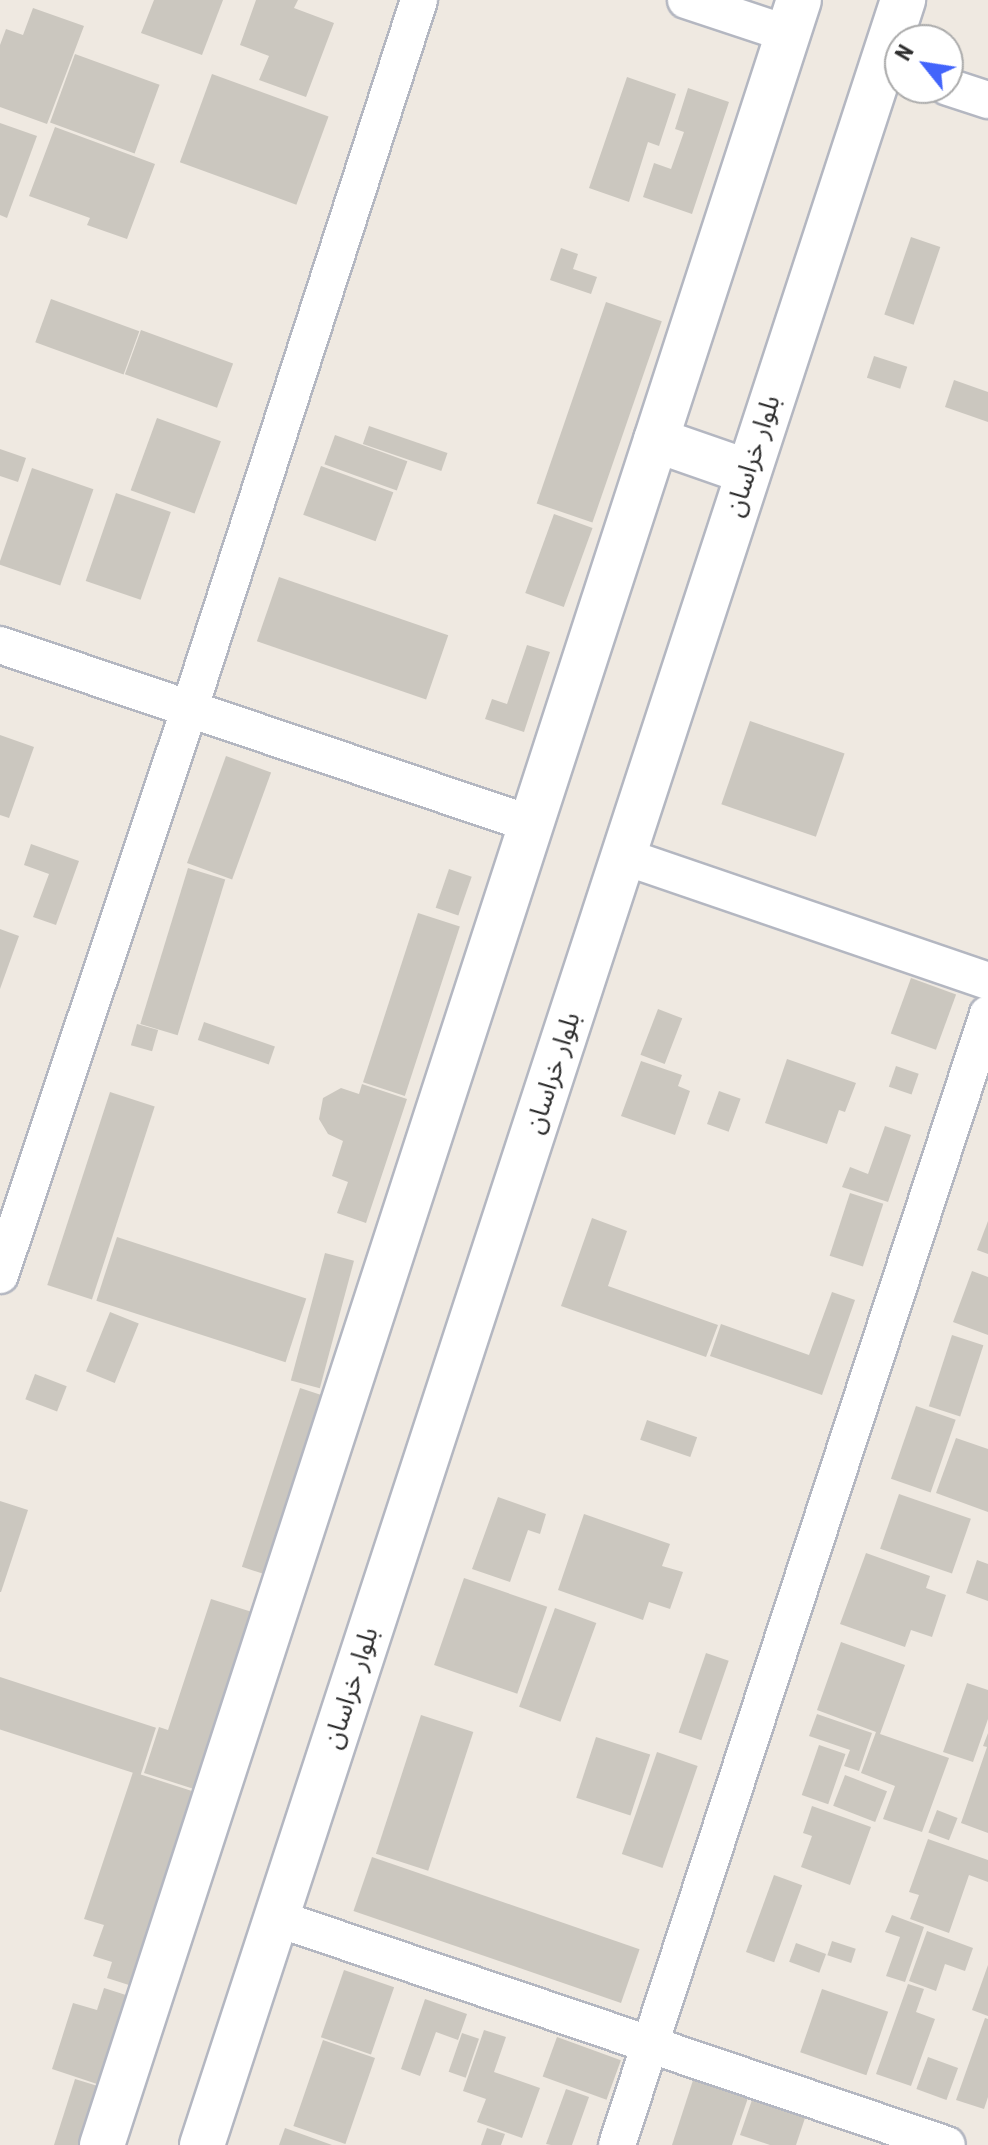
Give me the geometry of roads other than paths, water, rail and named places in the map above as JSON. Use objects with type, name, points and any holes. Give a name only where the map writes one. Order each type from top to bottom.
[{"type":"main road","name":"بلوار خراسان","points":[[899,24],[903,0]]},
{"type":"main road","points":[[102,2145],[794,17]]},
{"type":"main road","name":"بلوار خراسان","points":[[202,2145],[748,472],[884,88]]},
{"type":"main road","points":[[656,440],[748,472]]},
{"type":"street","points":[[0,1275],[190,707],[419,0]]},
{"type":"street","points":[[686,0],[794,17]]},
{"type":"street","points":[[964,92],[988,100]]},
{"type":"street","points":[[0,645],[531,824]]},
{"type":"street","points":[[623,856],[988,981]]},
{"type":"street","points":[[617,2145],[988,1014]]},
{"type":"street","points":[[276,1918],[935,2143]]}]
